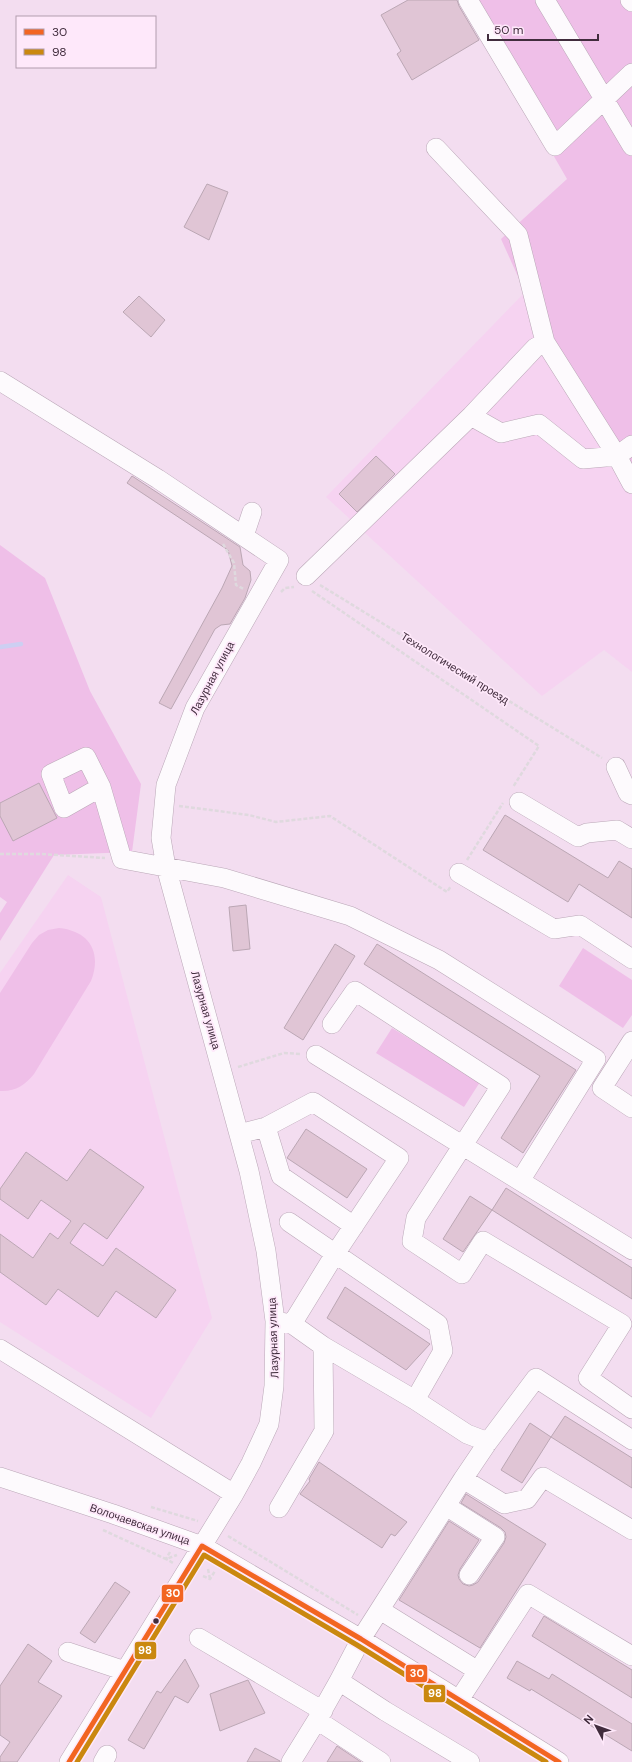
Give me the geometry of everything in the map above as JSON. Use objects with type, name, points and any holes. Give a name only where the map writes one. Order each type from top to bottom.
[{"type":"street","points":[[468,0],[555,146],[632,73]]},
{"type":"street","points":[[545,0],[632,146]]},
{"type":"street","points":[[436,148],[518,235],[545,342],[617,456],[632,484]]},
{"type":"street","points":[[306,576],[471,416],[535,348],[545,342]]},
{"type":"street","name":"Лазурная улица","points":[[0,381],[158,479],[279,560],[195,708],[166,785],[161,838],[166,867],[239,1134],[283,1322],[269,1424],[252,1463],[234,1494],[69,1762]]},
{"type":"street","points":[[471,416],[501,433],[538,424],[583,459],[617,456],[632,445]]},
{"type":"street","points":[[244,536],[252,512]]},
{"type":"street","points":[[616,767],[628,793],[632,795]]},
{"type":"street","points":[[101,787],[122,859],[224,878],[350,916],[439,960],[596,1059],[520,1181]]},
{"type":"street","points":[[511,798],[578,838],[586,833],[617,830],[632,839]]},
{"type":"street","points":[[459,873],[554,929],[580,925],[632,959]]},
{"type":"street","points":[[332,1024],[355,991],[501,1086],[416,1218],[412,1241],[462,1274],[483,1241],[622,1324],[588,1378],[632,1409]]},
{"type":"street","points":[[632,1041],[602,1088],[632,1108]]},
{"type":"street","points":[[316,1055],[462,1147],[632,1250]]},
{"type":"street","points":[[239,1134],[266,1127],[313,1102],[399,1158],[335,1254],[283,1322],[415,1400],[466,1434],[488,1442]]},
{"type":"street","points":[[266,1127],[281,1176],[354,1226]]},
{"type":"street","points":[[289,1222],[438,1324],[443,1351],[415,1400]]},
{"type":"street","points":[[279,1508],[324,1431],[323,1346]]},
{"type":"street","points":[[0,1350],[234,1494]]},
{"type":"street","points":[[291,1762],[320,1716],[361,1639],[463,1479],[488,1442],[536,1378],[631,1438]]},
{"type":"street","name":"Волочаевская улица","points":[[0,1477],[113,1514],[202,1546],[361,1639],[559,1762]]},
{"type":"street","points":[[463,1479],[504,1504],[527,1499],[543,1477],[632,1530]]},
{"type":"street","points":[[446,1506],[495,1537],[470,1575]]},
{"type":"street","points":[[459,1700],[528,1594],[632,1656]]},
{"type":"street","points":[[376,1616],[478,1671]]},
{"type":"street","points":[[199,1638],[320,1716],[381,1762]]},
{"type":"street","points":[[68,1652],[125,1671]]},
{"type":"street","points":[[339,1681],[385,1711],[470,1762]]},
{"type":"path","name":"Технологический проезд","points":[[306,576],[616,767]]},
{"type":"path","points":[[174,805],[249,815],[276,822],[330,816],[447,892],[511,798],[539,746]]},
{"type":"path","points":[[0,854],[42,854],[122,859]]},
{"type":"path","points":[[223,1071],[284,1054],[316,1055]]},
{"type":"path","points":[[151,1507],[215,1526],[233,1539],[376,1616]]},
{"type":"shaded area","points":[[464,0],[632,0],[632,475],[525,292],[501,239],[567,179]]},
{"type":"shaded area","points":[[525,292],[632,476],[632,672],[604,650],[542,696],[326,497]]},
{"type":"shaded area","points":[[0,545],[45,578],[90,691],[141,784],[132,852],[54,855],[0,941],[0,913],[7,902],[0,897]]},
{"type":"shaded area","points":[[68,875],[101,897],[212,1318],[151,1418],[0,1322],[0,973]]},
{"type":"shaded area","points":[[59,928],[70,930],[79,934],[91,945],[95,961],[91,981],[34,1074],[15,1089],[0,1091],[0,993],[32,943],[39,935],[48,930]]},
{"type":"shaded area","points":[[583,948],[632,980],[632,1015],[623,1028],[559,986]]},
{"type":"shaded area","points":[[392,1028],[480,1082],[464,1107],[376,1053]]},
{"type":"building","points":[[408,0],[457,0],[479,40],[412,80],[397,54],[401,51],[381,15]]},
{"type":"building","points":[[207,184],[228,192],[209,240],[184,227]]},
{"type":"building","points":[[139,296],[165,320],[151,337],[123,312]]},
{"type":"building","points":[[376,456],[395,474],[357,512],[339,494]]},
{"type":"building","points":[[132,476],[240,547],[243,565],[250,571],[251,580],[245,598],[230,624],[221,625],[215,629],[171,709],[159,703],[222,588],[232,566],[228,550],[127,483]]},
{"type":"building","points":[[39,783],[57,818],[13,841],[0,816],[0,803]]},
{"type":"building","points":[[505,815],[608,878],[619,861],[632,869],[632,918],[579,884],[568,902],[483,850]]},
{"type":"building","points":[[246,905],[250,949],[233,951],[229,907]]},
{"type":"building","points":[[335,944],[355,956],[303,1040],[284,1028]]},
{"type":"building","points":[[377,944],[576,1070],[523,1153],[501,1138],[540,1076],[364,964]]},
{"type":"building","points":[[306,1129],[367,1169],[347,1198],[287,1158]]},
{"type":"building","points":[[90,1149],[144,1187],[107,1239],[84,1223],[70,1243],[103,1266],[116,1248],[176,1290],[156,1318],[116,1291],[98,1317],[58,1289],[46,1305],[0,1272],[0,1234],[33,1258],[50,1233],[58,1239],[71,1221],[41,1200],[28,1219],[0,1199],[0,1189],[26,1152],[67,1181]]},
{"type":"building","points":[[506,1188],[632,1268],[632,1299],[492,1210]]},
{"type":"building","points":[[470,1196],[492,1210],[463,1252],[443,1239]]},
{"type":"building","points":[[345,1287],[430,1344],[406,1370],[327,1318]]},
{"type":"building","points":[[565,1416],[632,1458],[632,1488],[551,1437]]},
{"type":"building","points":[[530,1423],[551,1437],[522,1483],[501,1470]]},
{"type":"building","points":[[319,1462],[407,1522],[395,1536],[391,1534],[382,1548],[300,1494],[310,1481],[309,1479]]},
{"type":"building","points":[[466,1494],[546,1544],[480,1648],[399,1600],[449,1521],[479,1540],[460,1569],[458,1575],[463,1584],[469,1586],[478,1582],[504,1543],[506,1537],[505,1532],[501,1528],[461,1503]]},
{"type":"building","points":[[115,1582],[130,1592],[95,1643],[80,1633]]},
{"type":"building","points":[[544,1616],[632,1670],[632,1698],[532,1636]]},
{"type":"building","points":[[28,1644],[52,1661],[38,1682],[62,1696],[17,1762],[0,1762],[0,1757],[10,1742],[0,1735],[0,1686]]},
{"type":"building","points":[[185,1659],[199,1686],[188,1703],[175,1696],[144,1749],[128,1740],[157,1691],[161,1693]]},
{"type":"building","points":[[517,1661],[549,1679],[552,1674],[632,1724],[632,1751],[531,1689],[530,1691],[507,1678]]},
{"type":"building","points":[[248,1680],[265,1713],[220,1731],[210,1694]]},
{"type":"building","points":[[337,1746],[361,1762],[327,1762]]},
{"type":"building","points":[[255,1748],[280,1761],[280,1762],[247,1762]]},
{"type":"waterway","points":[[0,647],[21,644]]},
{"type":"transit line","name":"30","points":[[69,1762],[202,1546],[361,1639],[559,1762]]},
{"type":"transit line","name":"98","points":[[77,1762],[204,1555],[357,1645],[546,1762]]}]
